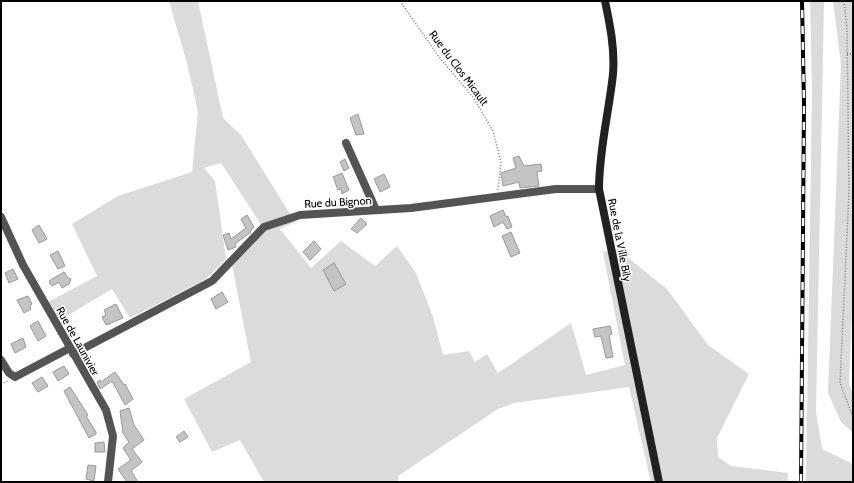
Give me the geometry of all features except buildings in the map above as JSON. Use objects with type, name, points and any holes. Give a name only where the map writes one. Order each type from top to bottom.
[{"type":"street","name":"Rue de la Ville Bily","points":[[605,1],[613,39],[613,73],[599,164],[599,189],[660,482]]},
{"type":"street","points":[[346,143],[376,210]]},
{"type":"street","name":"Rue du Bignon","points":[[1,360],[9,373],[15,377],[71,351],[212,281],[264,227],[300,215],[411,208],[556,189],[599,189]]},
{"type":"street","name":"Rue de Launivier","points":[[1,216],[23,265],[106,410],[113,436],[108,482]]},
{"type":"path","name":"Rue du Clos Micault","points":[[400,1],[439,57],[473,97],[492,131],[501,162],[498,196]]},
{"type":"path","points":[[844,1],[847,54],[849,192],[840,383],[853,417]]},
{"type":"path","points":[[847,54],[853,54]]},
{"type":"shaded area","points":[[169,1],[198,1],[223,118],[241,135],[295,222],[280,229],[311,268],[341,241],[375,266],[397,246],[416,273],[433,317],[443,355],[469,351],[475,362],[487,354],[498,373],[571,323],[586,375],[625,365],[603,252],[617,249],[667,289],[708,345],[749,374],[717,438],[718,457],[731,466],[788,473],[788,482],[651,482],[629,387],[514,403],[498,409],[398,476],[398,482],[264,482],[240,440],[212,452],[184,399],[251,362],[232,265],[260,236],[260,223],[221,163],[204,168],[215,181],[226,259],[206,279],[130,318],[112,289],[60,320],[48,302],[97,276],[72,224],[118,196],[192,172],[198,112],[187,63]]},
{"type":"shaded area","points":[[810,1],[824,1],[816,412],[822,449],[853,464],[853,482],[806,482],[812,90]]},
{"type":"shaded area","points":[[833,1],[853,1],[853,289],[849,384],[853,394],[853,433],[841,422],[828,393],[841,64]]},
{"type":"railway","points":[[801,482],[804,104],[802,1]]}]
